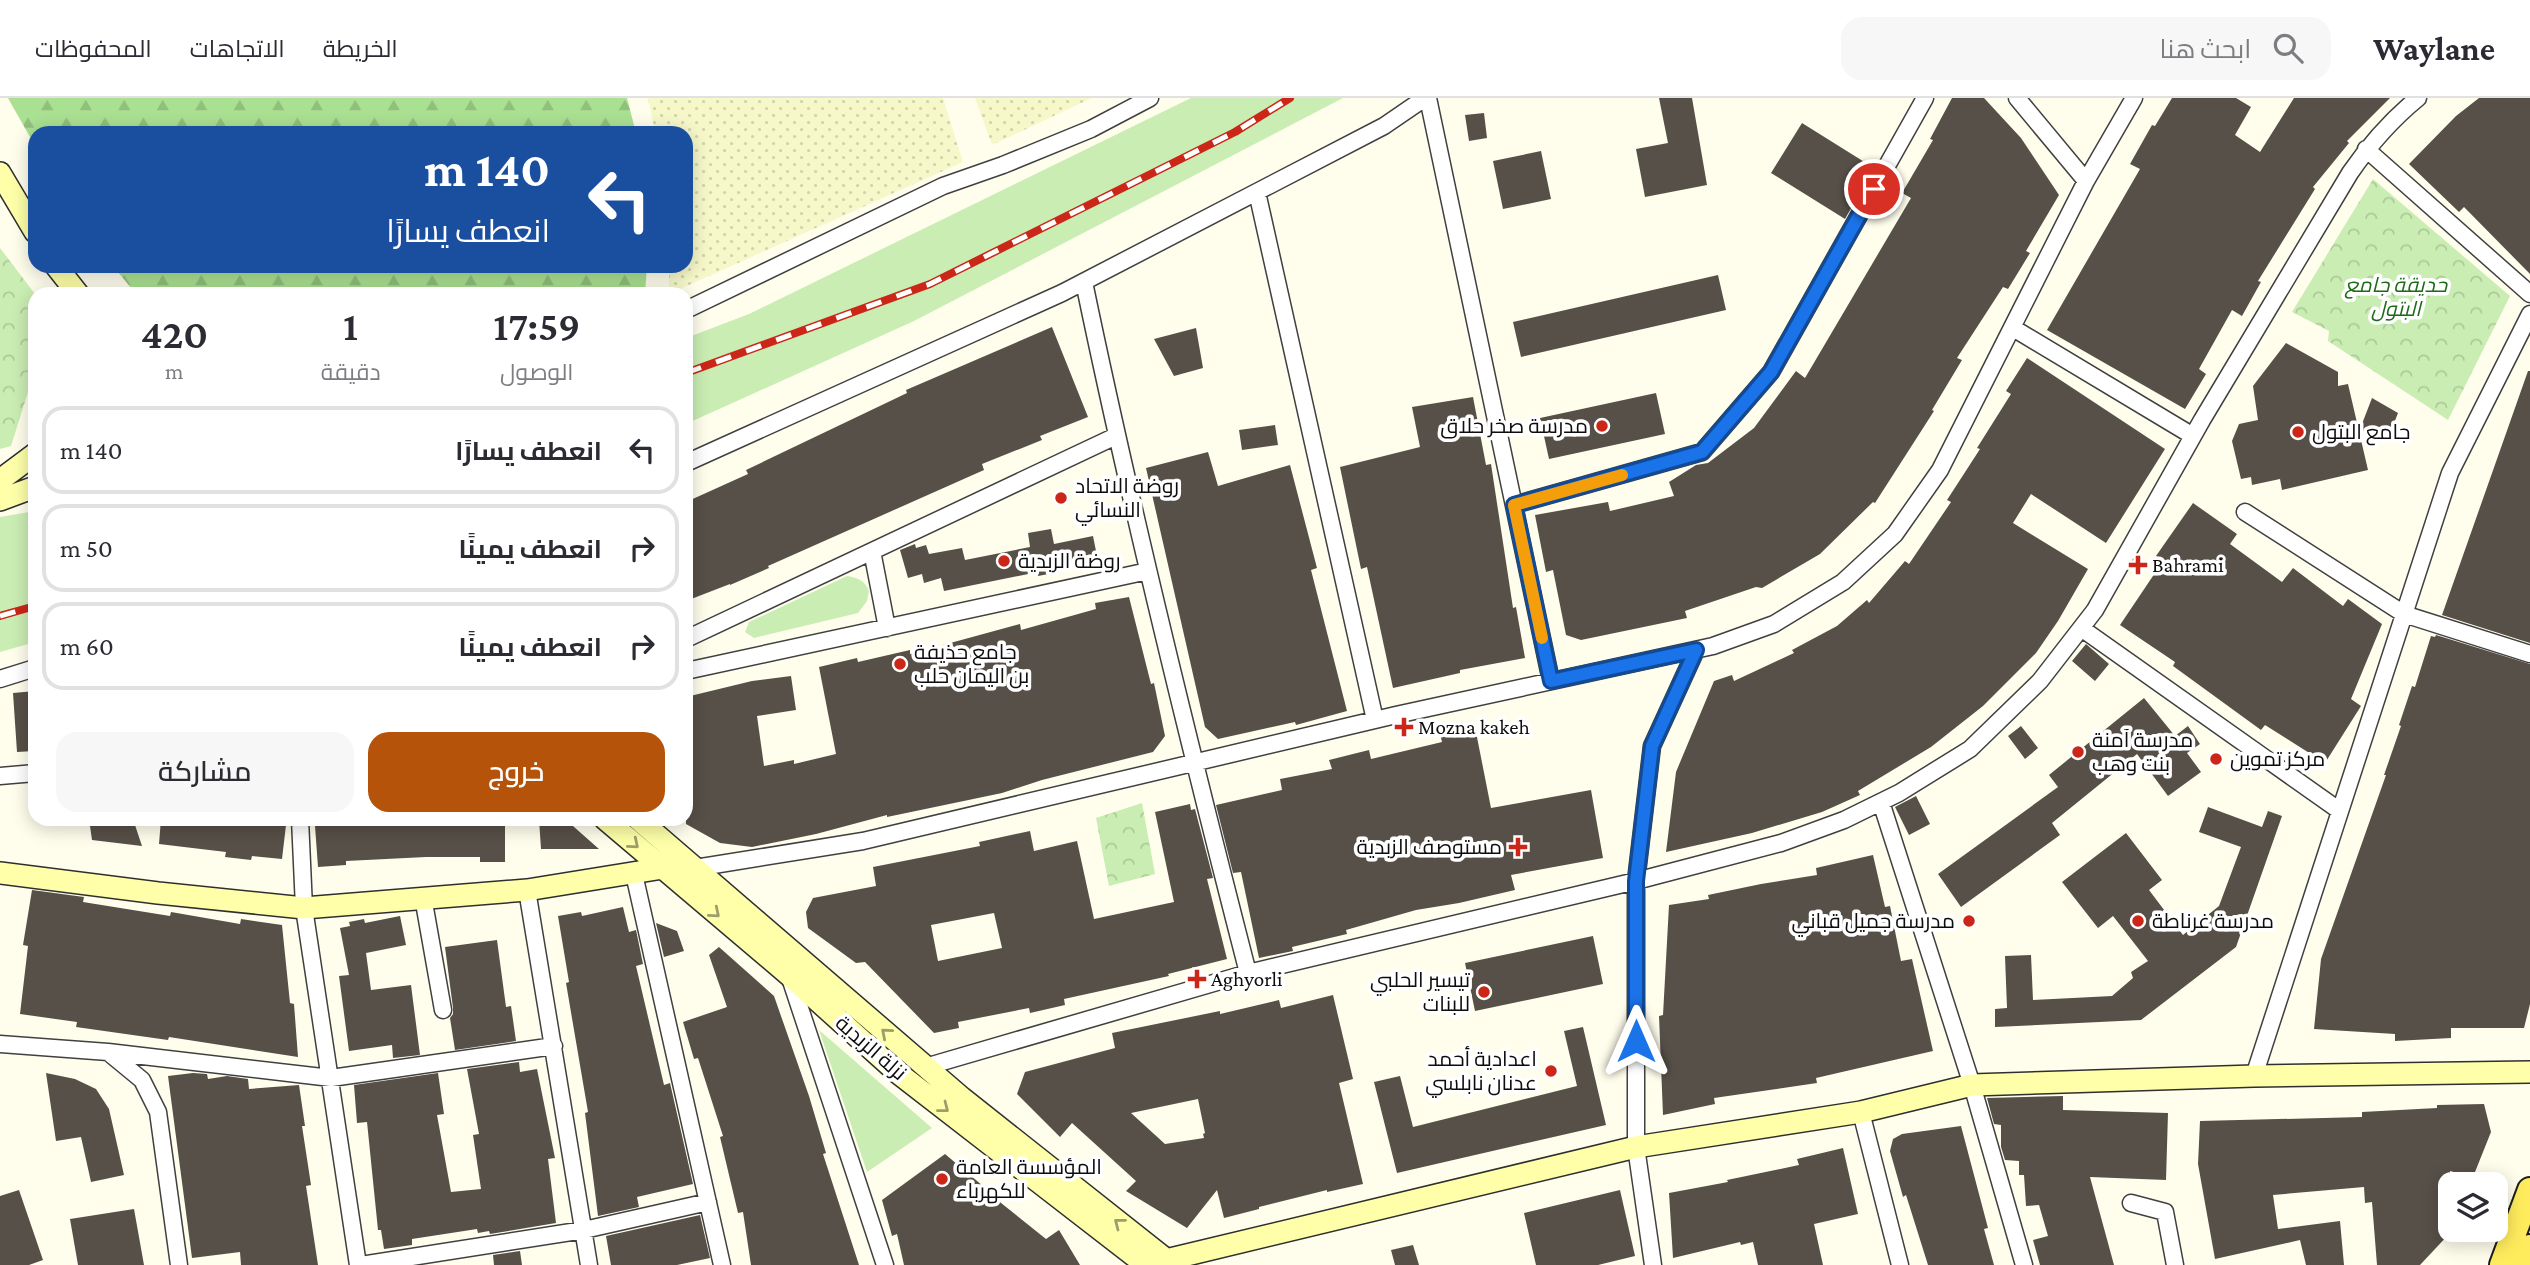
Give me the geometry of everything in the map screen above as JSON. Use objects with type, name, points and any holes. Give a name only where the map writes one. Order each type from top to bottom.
[{"type":"main road","points":[[0,173],[28,220]]},
{"type":"main road","points":[[61,273],[72,287]]},
{"type":"main road","points":[[0,480],[28,459]]},
{"type":"main road","points":[[0,500],[28,490]]},
{"type":"main road","name":"نزلة الزبدية","points":[[613,826],[789,975],[898,1073],[1162,1263]]},
{"type":"main road","name":"نزلة الزبدية","points":[[646,826],[925,1067],[1162,1263]]},
{"type":"main road","points":[[0,873],[304,908],[527,890],[663,869]]},
{"type":"main road","points":[[1162,1263],[1636,1147],[1861,1112],[1972,1085],[2254,1076],[2530,1072]]},
{"type":"main road","points":[[2502,1265],[2530,1190]]},
{"type":"main road","points":[[2523,1265],[2530,1247]]},
{"type":"street","points":[[693,307],[943,186],[1091,129],[1150,98]]},
{"type":"street","points":[[693,460],[1084,282],[1384,126],[1427,98],[1551,681]]},
{"type":"street","points":[[1514,505],[1702,452],[1771,372],[1925,98]]},
{"type":"street","points":[[2017,98],[2087,181]]},
{"type":"street","points":[[695,868],[863,841],[1375,720],[1713,646],[1774,624],[1843,582],[1895,534],[1941,470],[2087,181],[2134,98]]},
{"type":"street","points":[[925,1067],[1248,974],[1636,881],[1781,843],[1844,820],[1881,802],[1970,749],[2040,681],[2095,610],[2307,241],[2366,149],[2393,118],[2418,98]]},
{"type":"street","points":[[2366,149],[2530,295]]},
{"type":"street","points":[[1257,192],[1375,720]]},
{"type":"street","points":[[1084,282],[1116,436],[1194,764],[1248,974]]},
{"type":"street","points":[[2254,1076],[2450,474],[2530,314]]},
{"type":"street","points":[[2013,328],[2193,436]]},
{"type":"street","points":[[693,636],[1116,436]]},
{"type":"street","points":[[2245,512],[2404,614],[2530,654]]},
{"type":"street","points":[[872,551],[887,628]]},
{"type":"street","points":[[693,670],[1148,571]]},
{"type":"street","points":[[2081,628],[2340,811]]},
{"type":"street","points":[[1653,1265],[1636,1147],[1636,881],[1652,746],[1696,650]]},
{"type":"street","points":[[0,679],[28,670]]},
{"type":"street","points":[[0,776],[28,774]]},
{"type":"street","points":[[1881,802],[1972,1085],[2024,1265]]},
{"type":"street","points":[[300,826],[304,908],[359,1265],[584,1230],[708,1202]]},
{"type":"street","points":[[634,874],[722,1265]]},
{"type":"street","points":[[527,890],[589,1265]]},
{"type":"street","points":[[423,897],[443,1010]]},
{"type":"street","points":[[789,975],[885,1265]]},
{"type":"street","points":[[0,1044],[108,1052],[331,1078],[554,1046]]},
{"type":"street","points":[[108,1052],[142,1080],[158,1112],[180,1265]]},
{"type":"street","points":[[1861,1112],[1900,1265]]},
{"type":"street","points":[[2130,1203],[2165,1212],[2175,1265]]},
{"type":"green space","points":[[8,98],[627,98],[634,126],[28,126],[28,134]]},
{"type":"green space","points":[[648,98],[943,98],[963,162],[685,287],[669,287],[669,273],[693,273],[693,126],[654,126]]},
{"type":"green space","points":[[975,98],[1092,98],[992,145]]},
{"type":"green space","points":[[1191,98],[1343,98],[914,321],[693,421],[693,335],[749,314]]},
{"type":"green space","name":"حديقة جامع البتول","points":[[2373,179],[2510,296],[2448,420],[2328,341],[2329,331],[2292,312]]},
{"type":"green space","points":[[0,248],[30,287],[28,392],[11,446],[0,449]]},
{"type":"green space","points":[[119,273],[646,273],[646,287],[130,287]]},
{"type":"green space","points":[[28,512],[28,644],[0,652],[0,517]]},
{"type":"green space","points":[[847,576],[861,580],[869,591],[867,601],[858,613],[754,638],[745,632],[749,622]]},
{"type":"green space","points":[[1142,803],[1155,874],[1109,886],[1096,818]]},
{"type":"green space","points":[[819,1030],[932,1128],[867,1172]]},
{"type":"building","points":[[1659,98],[1692,98],[1707,185],[1645,197],[1636,149],[1668,143]]},
{"type":"building","points":[[1952,98],[1984,98],[2021,138],[2059,195],[2026,251],[2030,253],[2008,289],[2003,287],[1957,358],[1962,360],[1932,410],[1934,411],[1875,503],[1820,554],[1762,588],[1756,587],[1685,611],[1687,618],[1581,640],[1566,635],[1553,570],[1546,572],[1535,515],[1608,502],[1610,511],[1674,496],[1669,482],[1696,465],[1708,463],[1754,428],[1796,371],[1805,378],[1911,198],[1902,193],[1933,140],[1930,139]]},
{"type":"building","points":[[2172,98],[2236,98],[2251,107],[2235,135],[2260,152],[2294,98],[2390,98],[2347,141],[2349,143],[2313,187],[2315,189],[2258,281],[2261,282],[2242,316],[2232,310],[2199,369],[2206,374],[2185,409],[2047,330],[2140,169],[2130,164],[2152,125],[2155,126]]},
{"type":"building","points":[[2479,98],[2530,98],[2530,274],[2464,207],[2459,212],[2409,164],[2456,116]]},
{"type":"building","points":[[1484,113],[1487,138],[1469,141],[1465,115]]},
{"type":"building","points":[[1802,123],[1874,168],[1845,219],[1771,173]]},
{"type":"building","points":[[1541,151],[1551,199],[1503,209],[1493,161]]},
{"type":"building","points":[[1718,275],[1726,310],[1521,357],[1513,322]]},
{"type":"building","points":[[1052,327],[1088,417],[1040,436],[1042,440],[982,464],[984,470],[768,566],[769,568],[693,598],[693,499],[748,474],[746,470],[907,393],[906,390]]},
{"type":"building","points":[[1196,328],[1203,368],[1174,376],[1154,339]]},
{"type":"building","name":"جامع البتول","points":[[2286,343],[2338,372],[2338,386],[2348,384],[2368,470],[2282,490],[2280,479],[2252,485],[2251,477],[2241,479],[2232,441],[2239,424],[2258,420],[2253,386]]},
{"type":"building","points":[[2027,358],[2165,449],[2106,543],[2031,494],[2013,523],[2088,569],[2036,653],[1983,706],[1931,747],[1858,791],[1860,795],[1822,812],[1752,833],[1666,852],[1676,772],[1714,681],[1732,675],[1734,681],[1794,653],[1792,650],[1837,626],[1867,600],[1869,603],[1905,561],[1909,564],[1951,502],[1947,500],[2011,394],[2006,391]]},
{"type":"building","points":[[2530,371],[2530,643],[2442,615]]},
{"type":"building","name":"مدرسة صخر حلاق","points":[[1656,393],[1665,434],[1549,459],[1540,418]]},
{"type":"building","points":[[1473,397],[1486,465],[1491,464],[1513,608],[1516,607],[1525,658],[1460,670],[1460,673],[1393,688],[1367,567],[1361,569],[1340,467],[1420,447],[1412,407]]},
{"type":"building","points":[[2372,398],[2398,413],[2387,441],[2360,429]]},
{"type":"building","points":[[1275,425],[1278,445],[1242,450],[1239,430]]},
{"type":"building","points":[[1208,452],[1218,486],[1290,465],[1317,568],[1311,570],[1347,711],[1296,725],[1295,722],[1218,739],[1205,727],[1146,468]]},
{"type":"building","points":[[2193,503],[2237,534],[2230,544],[2282,582],[2293,568],[2343,606],[2348,599],[2382,624],[2351,699],[2361,706],[2325,763],[2265,725],[2261,730],[2173,666],[2175,662],[2120,625],[2163,561],[2156,556]]},
{"type":"building","points":[[1051,529],[1054,544],[1093,536],[1097,556],[1058,564],[1059,572],[1038,576],[1038,572],[944,591],[941,578],[924,583],[922,574],[908,578],[900,550],[915,544],[916,548],[926,545],[929,554],[962,548],[965,560],[1030,547],[1028,533]]},
{"type":"building","points":[[1129,597],[1151,684],[1154,683],[1165,736],[1153,752],[1002,793],[887,815],[816,834],[752,847],[720,843],[690,826],[693,826],[693,695],[752,681],[791,676],[796,710],[757,716],[764,766],[794,760],[794,764],[836,754],[819,667],[857,658],[858,662],[910,650],[910,654],[1020,624],[1021,630],[1096,609],[1095,603]]},
{"type":"building","points":[[2436,635],[2530,664],[2530,1004],[2524,1028],[2451,1028],[2451,1038],[2395,1041],[2395,1034],[2314,1029],[2321,959],[2386,775],[2412,686],[2415,687],[2431,636]]},
{"type":"building","points":[[2086,644],[2109,664],[2095,681],[2072,661]]},
{"type":"building","points":[[28,692],[28,751],[17,752],[13,693]]},
{"type":"building","points":[[2144,698],[2175,736],[2188,726],[2200,744],[2187,753],[2201,772],[2168,796],[2137,754],[2052,823],[2060,835],[1961,907],[1938,874],[2058,787],[2049,775]]},
{"type":"building","points":[[2021,726],[2038,748],[2025,759],[2008,736]]},
{"type":"building","points":[[1475,727],[1491,808],[1591,790],[1603,858],[1511,875],[1515,890],[1416,910],[1346,930],[1347,934],[1292,947],[1293,951],[1259,958],[1241,872],[1233,873],[1216,805],[1282,790],[1280,779],[1332,769],[1329,760],[1369,750],[1371,759],[1442,742],[1440,734]]},
{"type":"building","points":[[1916,796],[1930,824],[1909,835],[1895,807]]},
{"type":"building","points":[[1190,804],[1191,810],[1195,809],[1213,878],[1207,879],[1227,959],[1168,974],[1169,976],[1064,999],[1065,1005],[1030,1013],[1029,1008],[958,1022],[959,1028],[934,1033],[865,962],[856,963],[808,928],[806,912],[813,898],[876,886],[873,867],[980,846],[979,842],[1030,831],[1034,851],[1077,841],[1094,919],[1174,902],[1155,812]],"holes":[[[994,913],[1002,948],[938,961],[931,925]]]},
{"type":"building","points":[[2208,807],[2262,827],[2268,811],[2282,816],[2236,947],[2141,1020],[1995,1027],[1995,1009],[2007,1008],[2005,956],[2031,955],[2033,1000],[2112,996],[2133,978],[2131,972],[2148,961],[2113,916],[2098,928],[2062,882],[2126,833],[2162,880],[2149,890],[2183,935],[2219,906],[2241,847],[2199,832]]},
{"type":"building","points":[[90,826],[135,826],[142,846],[92,840]]},
{"type":"building","points":[[160,826],[286,826],[282,859],[225,857],[226,852],[159,844]]},
{"type":"building","points":[[315,826],[505,826],[505,862],[480,862],[480,857],[426,857],[346,861],[346,865],[318,867]]},
{"type":"building","points":[[539,826],[573,826],[599,849],[541,849]]},
{"type":"building","points":[[1873,855],[1885,907],[1890,906],[1901,961],[1912,959],[1933,1051],[1816,1078],[1817,1083],[1714,1098],[1715,1104],[1663,1115],[1659,1016],[1663,1015],[1669,905],[1709,899],[1708,895],[1761,884],[1817,875],[1816,868]]},
{"type":"building","points":[[32,890],[84,897],[83,902],[170,916],[171,912],[240,924],[241,919],[282,925],[290,1003],[294,1004],[298,1057],[169,1037],[168,1040],[76,1027],[77,1022],[20,1014],[28,946],[23,945]]},
{"type":"building","points":[[623,907],[629,932],[636,930],[643,964],[636,966],[664,1085],[670,1083],[693,1184],[637,1197],[639,1207],[598,1216],[585,1113],[588,1112],[566,983],[569,982],[558,916],[581,912],[582,916]]},
{"type":"building","points":[[400,916],[406,945],[366,953],[371,990],[411,985],[420,1055],[393,1058],[392,1045],[349,1051],[339,976],[349,975],[340,928],[350,926],[349,922],[364,919],[365,923]]},
{"type":"building","points":[[656,923],[677,931],[684,951],[664,957]]},
{"type":"building","points":[[1593,936],[1603,984],[1475,1011],[1465,963]]},
{"type":"building","points":[[497,940],[506,1007],[511,1006],[516,1041],[455,1050],[445,947]]},
{"type":"building","points":[[719,947],[774,996],[809,1096],[826,1153],[823,1154],[859,1265],[751,1265],[743,1212],[738,1213],[720,1137],[723,1136],[698,1058],[694,1059],[683,1022],[727,1007],[709,955]]},
{"type":"building","points":[[1333,995],[1353,1079],[1339,1083],[1363,1184],[1327,1190],[1224,1218],[1217,1190],[1187,1228],[1126,1191],[1136,1181],[1072,1123],[1060,1137],[1017,1094],[1025,1072],[1115,1048],[1112,1033],[1220,1011],[1220,1014],[1279,1000],[1281,1008]],"holes":[[[1198,1099],[1204,1138],[1165,1144],[1131,1113]]]},
{"type":"building","points":[[1583,1027],[1606,1125],[1397,1173],[1374,1082],[1400,1076],[1413,1127],[1577,1086],[1564,1031]]},
{"type":"building","points":[[519,1062],[520,1072],[537,1069],[555,1158],[548,1159],[556,1223],[490,1234],[489,1231],[478,1233],[477,1229],[412,1239],[412,1245],[384,1249],[381,1230],[378,1230],[367,1122],[357,1123],[354,1085],[438,1073],[444,1114],[437,1115],[451,1192],[481,1189],[473,1135],[479,1134],[467,1069]]},
{"type":"building","points":[[46,1073],[75,1079],[96,1089],[109,1109],[124,1175],[91,1182],[81,1137],[56,1141]]},
{"type":"building","points":[[207,1074],[208,1079],[227,1076],[248,1079],[249,1089],[299,1085],[311,1185],[306,1186],[318,1265],[241,1265],[240,1252],[192,1258],[168,1076]]},
{"type":"building","points":[[2063,1096],[2063,1110],[2168,1113],[2166,1180],[2090,1177],[2114,1265],[2040,1265],[2033,1240],[2048,1236],[2039,1205],[2026,1206],[2024,1175],[2019,1175],[2019,1161],[2005,1160],[2001,1147],[2001,1125],[1994,1124],[1987,1098]]},
{"type":"building","points":[[2484,1104],[2491,1132],[2475,1172],[2438,1172],[2438,1242],[2442,1242],[2420,1265],[2377,1265],[2372,1202],[2365,1203],[2364,1187],[2273,1195],[2278,1229],[2340,1221],[2344,1265],[2306,1265],[2300,1240],[2215,1259],[2198,1164],[2200,1121],[2362,1117],[2362,1112],[2437,1108],[2437,1105]]},
{"type":"building","points":[[1961,1126],[1988,1228],[1984,1229],[1994,1265],[1928,1265],[1906,1195],[1903,1197],[1890,1151],[1893,1139],[1902,1134]]},
{"type":"building","points":[[1843,1148],[1858,1214],[1814,1224],[1823,1265],[1758,1265],[1753,1242],[1741,1245],[1740,1242],[1673,1258],[1669,1193],[1799,1165],[1797,1159]]},
{"type":"building","points":[[945,1154],[1046,1239],[1059,1230],[1080,1265],[904,1265],[897,1234],[892,1236],[882,1200]]},
{"type":"building","points":[[19,1190],[43,1260],[29,1265],[0,1265],[0,1196]]},
{"type":"building","points":[[1620,1190],[1635,1256],[1598,1265],[1536,1265],[1524,1213]]},
{"type":"building","points":[[134,1209],[144,1265],[78,1265],[70,1219]]},
{"type":"building","points":[[700,1215],[710,1258],[677,1265],[611,1265],[606,1236]]},
{"type":"building","points":[[1413,1245],[1419,1265],[1395,1265],[1391,1250]]},
{"type":"building","points":[[520,1251],[522,1265],[494,1265],[493,1255]]},
{"type":"railway","points":[[693,370],[930,284],[1235,132],[1290,98]]},
{"type":"railway","points":[[0,616],[28,608]]},
{"type":"slow traffic","points":[[1542,638],[1514,505],[1622,475]]},
{"type":"place","name":"مدرسة صخر حلاق","points":[[1602,426]]},
{"type":"place","name":"جامع البتول","points":[[2298,432]]},
{"type":"place","name":"روضة الاتحاد النسائي","points":[[1061,498]]},
{"type":"place","name":"روضة الزبدية","points":[[1004,561]]},
{"type":"place","name":"Bahrami","points":[[2138,565]]},
{"type":"place","name":"جامع حذيفة بن اليمان حلب","points":[[900,664]]},
{"type":"place","name":"Mozna kakeh","points":[[1404,727]]},
{"type":"place","name":"مدرسة آمنة بنت وهب","points":[[2078,752]]},
{"type":"place","name":"مركز تموين","points":[[2216,759]]},
{"type":"place","name":"مستوصف الزبدية","points":[[1518,847]]},
{"type":"place","name":"مدرسة جميل قباني","points":[[1969,921]]},
{"type":"place","name":"مدرسة غرناطة","points":[[2138,921]]},
{"type":"place","name":"Aghyorli","points":[[1197,979]]},
{"type":"place","name":"تيسير الحلبي للبنات","points":[[1484,992]]},
{"type":"place","name":"اعدادية أحمد عدنان نابلسي","points":[[1551,1071]]},
{"type":"place","name":"المؤسسة العامة للكهرباء","points":[[942,1179]]},
{"type":"route","points":[[1636,1041],[1636,881],[1652,746],[1696,650],[1551,681],[1514,505],[1702,452],[1771,372],[1874,189]]}]
